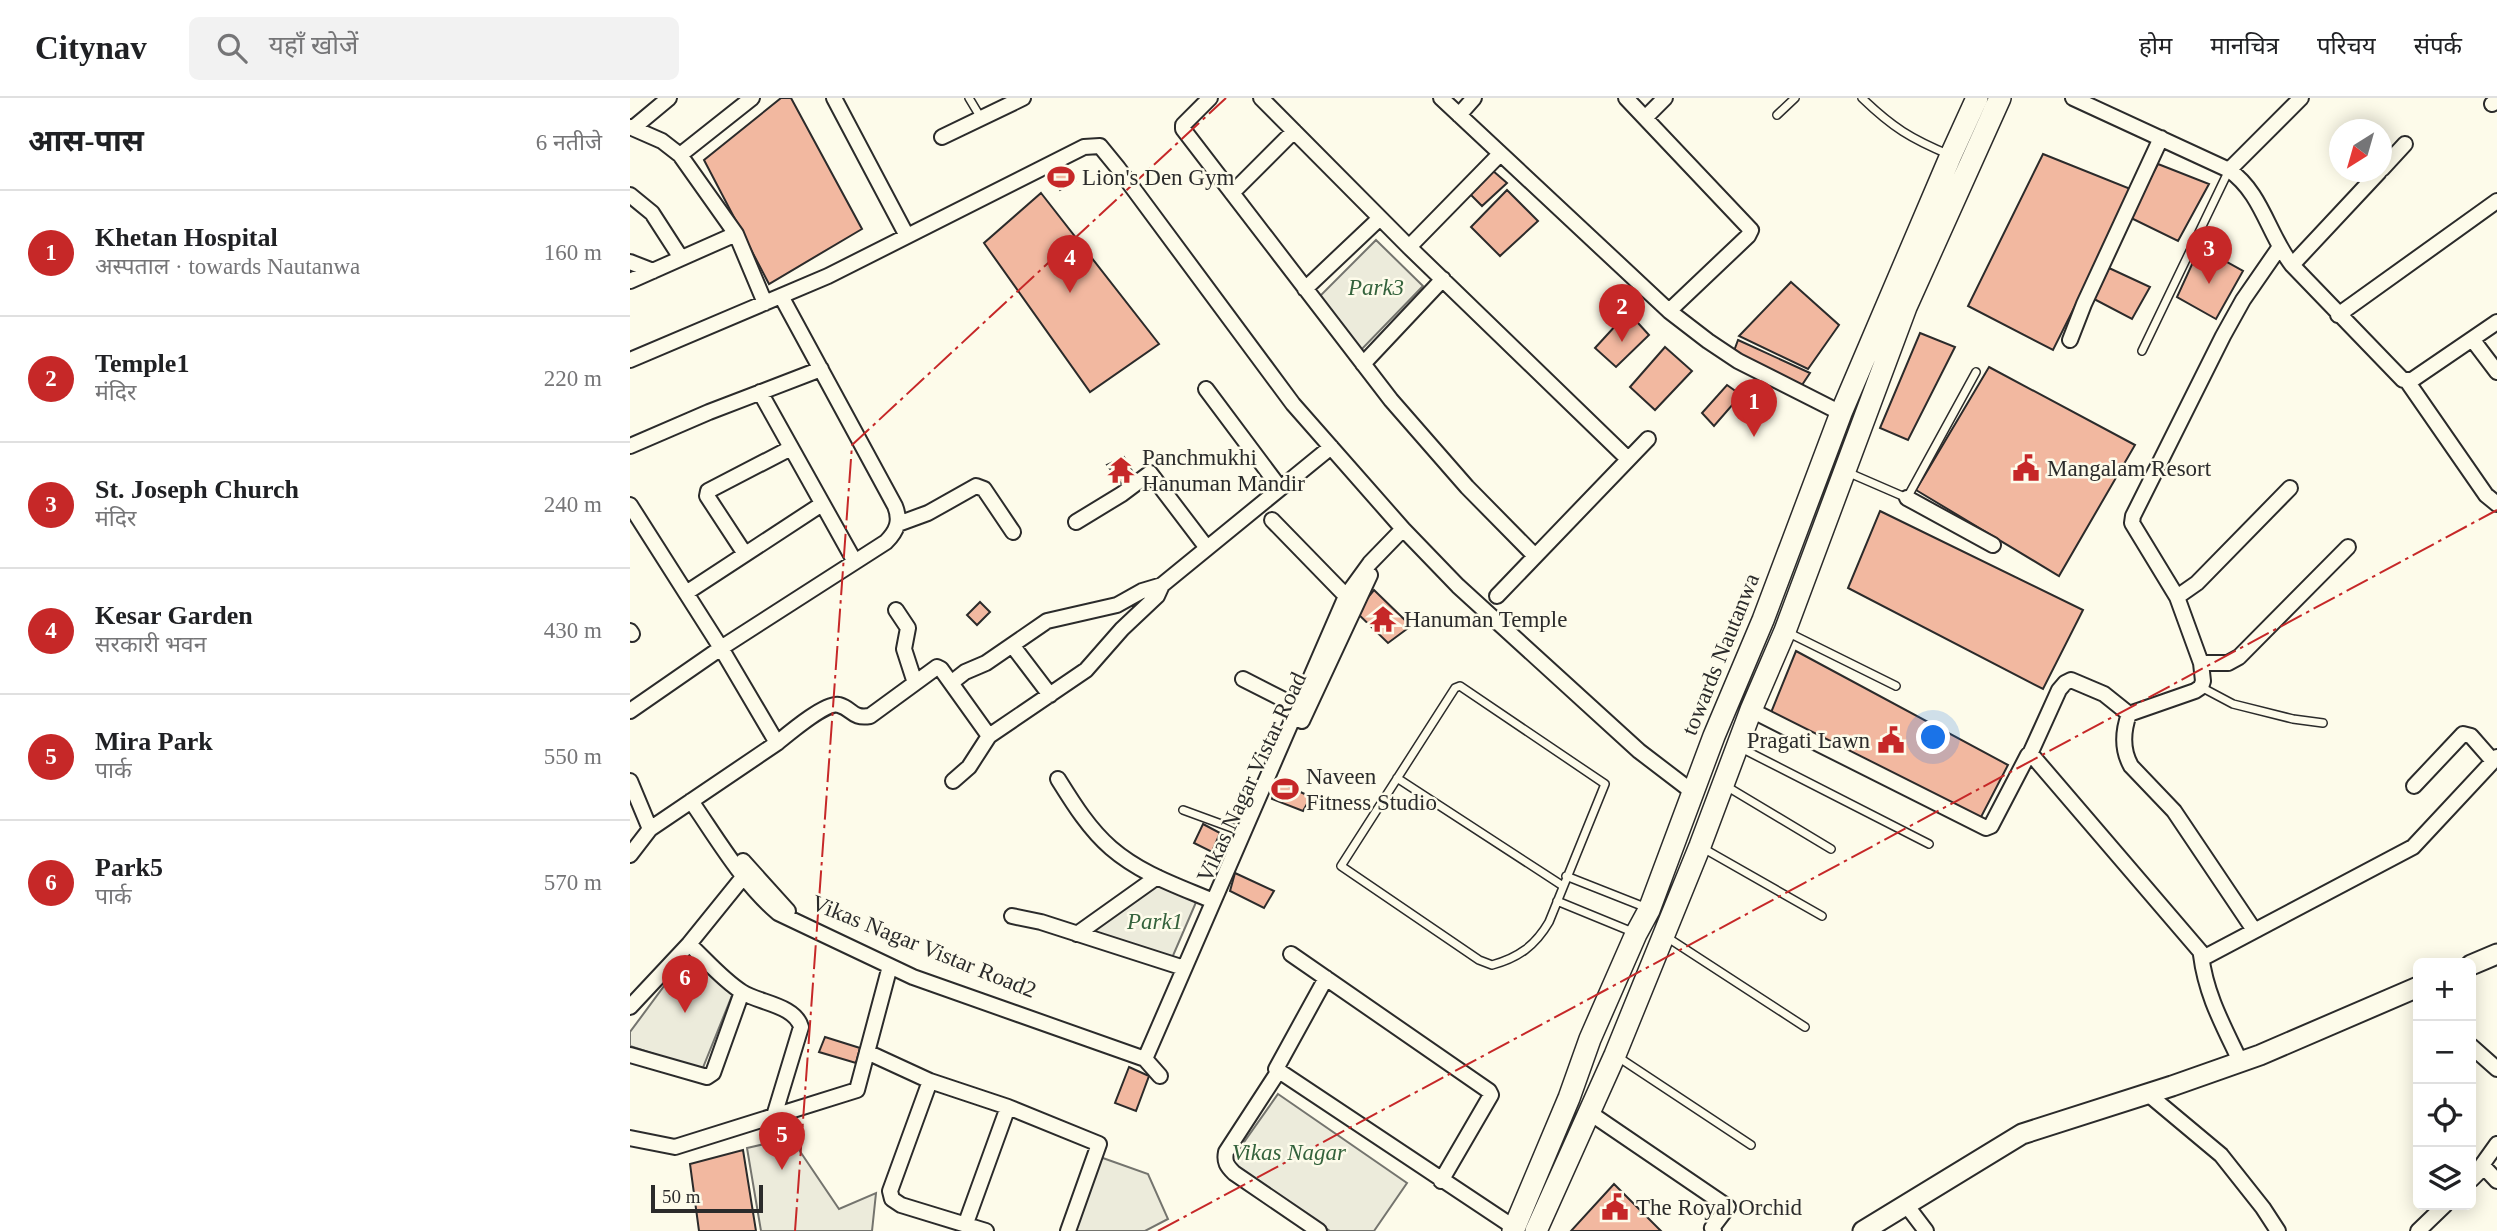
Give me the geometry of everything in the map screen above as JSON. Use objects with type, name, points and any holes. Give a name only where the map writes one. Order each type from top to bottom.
[{"type":"main road","name":"towards Nautanwa","points":[[1514,1230],[1569,1098],[1590,1039],[1636,934],[1650,909],[1714,736],[1763,620],[1842,413],[1951,155],[1978,98]]},
{"type":"main road","points":[[1536,1231],[1615,1055],[1700,846],[1751,710],[1785,631],[1906,307],[2000,98]]},
{"type":"street","points":[[669,98],[631,127],[662,141],[680,155],[736,234],[765,303]]},
{"type":"street","points":[[680,155],[752,98]]},
{"type":"street","points":[[834,98],[907,236]]},
{"type":"street","points":[[942,137],[1023,98]]},
{"type":"street","points":[[1210,98],[1183,129],[1363,364],[1432,448],[1535,556]]},
{"type":"street","points":[[1261,98],[1409,247],[1628,459]]},
{"type":"street","points":[[1441,98],[1669,310],[1708,341],[1738,361],[1842,413]]},
{"type":"street","points":[[1459,115],[1474,98]]},
{"type":"street","points":[[1626,98],[1751,230],[1748,236],[1669,310]]},
{"type":"street","points":[[1646,118],[1665,98]]},
{"type":"street","points":[[2073,98],[2229,170],[2248,187],[2279,248],[2292,265],[2338,315],[2407,381],[2486,495],[2497,504]]},
{"type":"street","points":[[2229,170],[2301,98]]},
{"type":"street","points":[[1232,193],[1294,131]]},
{"type":"street","points":[[2070,340],[2161,138]]},
{"type":"street","points":[[2392,158],[2405,144]]},
{"type":"street","points":[[630,360],[828,276],[1084,147],[1100,146],[1293,404],[1403,529],[1458,586],[1639,751],[1694,793]]},
{"type":"street","points":[[1409,247],[1500,154]]},
{"type":"street","points":[[2292,265],[2369,182]]},
{"type":"street","points":[[630,195],[652,213],[681,258]]},
{"type":"street","points":[[2338,315],[2497,201]]},
{"type":"street","points":[[1305,289],[1380,218]]},
{"type":"street","points":[[630,281],[736,234]]},
{"type":"street","points":[[2129,714],[2195,691],[2201,687],[2203,681],[2201,663],[2176,597],[2134,530],[2133,516],[2223,336],[2243,300],[2279,248]]},
{"type":"street","points":[[630,262],[653,271]]},
{"type":"street","points":[[1363,364],[1443,279]]},
{"type":"street","points":[[630,711],[886,541],[895,532],[898,524],[895,506],[781,296]]},
{"type":"street","points":[[2407,381],[2497,322]]},
{"type":"street","points":[[2472,340],[2497,372]]},
{"type":"street","points":[[630,446],[821,369]]},
{"type":"street","points":[[1206,389],[1280,488]]},
{"type":"street","points":[[760,392],[855,562]]},
{"type":"street","points":[[1497,596],[1648,439]]},
{"type":"street","points":[[953,781],[969,767],[989,736],[1086,670],[1122,629],[1157,596],[1162,585],[1331,447]]},
{"type":"street","points":[[745,554],[707,496],[708,491],[790,448]]},
{"type":"street","points":[[1076,522],[1150,473],[1207,548]]},
{"type":"street","points":[[898,524],[928,513],[976,486],[984,489],[1013,532]]},
{"type":"street","points":[[2176,597],[2197,583],[2290,488]]},
{"type":"street","points":[[1907,498],[1993,545]]},
{"type":"street","points":[[686,593],[822,503]]},
{"type":"street","points":[[631,510],[722,648],[777,743]]},
{"type":"street","points":[[1272,520],[1346,596]]},
{"type":"street","points":[[1139,1057],[1184,968],[1346,596],[1403,529]]},
{"type":"street","points":[[2201,663],[2228,663],[2239,657],[2348,547]]},
{"type":"street","name":"Vikas Nagar Vistar Road","points":[[1139,1057],[1380,553]]},
{"type":"street","points":[[951,683],[965,672],[986,663],[1047,621],[1117,605],[1152,587],[1162,585]]},
{"type":"street","points":[[896,610],[908,628],[904,649],[915,683]]},
{"type":"street","points":[[1012,645],[1050,695]]},
{"type":"street","points":[[630,855],[650,829],[693,805],[827,707],[841,705],[858,716],[870,716],[937,667],[941,668],[989,736]]},
{"type":"street","points":[[1243,679],[1298,707]]},
{"type":"street","points":[[1751,710],[1986,828],[1991,826],[2030,754],[2059,690],[2065,683],[2071,680],[2104,694],[2129,714]]},
{"type":"street","points":[[2129,714],[2124,751],[2126,757],[2174,811],[2254,930]]},
{"type":"street","points":[[2030,754],[2205,957],[2413,847],[2495,759],[2471,736],[2463,734],[2414,786]]},
{"type":"street","points":[[1058,779],[1091,828],[1109,847],[1157,877],[1213,901]]},
{"type":"street","points":[[630,781],[650,829]]},
{"type":"street","points":[[693,805],[728,857],[778,913],[913,977],[1139,1057],[1160,1076]]},
{"type":"street","name":"Vikas Nagar Vistar Road2","points":[[693,805],[797,922],[1139,1057]]},
{"type":"street","points":[[630,1007],[689,944],[744,876]]},
{"type":"street","points":[[1077,934],[1157,877]]},
{"type":"street","points":[[1012,916],[1184,968]]},
{"type":"street","points":[[689,944],[742,992],[795,1016],[801,1027],[774,1116]]},
{"type":"street","points":[[1291,954],[1490,1094],[1441,1181]]},
{"type":"street","points":[[2476,963],[2497,954]]},
{"type":"street","points":[[2201,955],[2210,1000],[2240,1062]]},
{"type":"street","points":[[630,1138],[676,1147],[857,1090],[890,966]]},
{"type":"street","points":[[1326,978],[1276,1067],[1278,1072],[1514,1230]]},
{"type":"street","points":[[630,1055],[707,1077],[713,1073],[742,992]]},
{"type":"street","points":[[1863,1231],[2022,1134],[2240,1062],[2413,994]]},
{"type":"street","points":[[2476,1050],[2497,1069]]},
{"type":"street","points":[[867,1052],[930,1081],[1008,1107],[1099,1144],[1068,1231]]},
{"type":"street","points":[[1278,1072],[1226,1152],[1227,1167],[1319,1231]]},
{"type":"street","points":[[930,1081],[890,1191],[896,1203],[986,1231]]},
{"type":"street","points":[[2148,1094],[2221,1155],[2263,1208],[2277,1231]]},
{"type":"street","points":[[966,1223],[1008,1107]]},
{"type":"street","points":[[1590,1113],[1728,1207],[1712,1228],[1714,1231]]},
{"type":"street","points":[[2476,1175],[2497,1144]]},
{"type":"street","points":[[2483,1168],[2497,1181]]},
{"type":"street","points":[[1907,1206],[1926,1231]]},
{"type":"street","points":[[2418,1231],[2440,1210]]},
{"type":"lane","points":[[970,98],[981,119]]},
{"type":"lane","points":[[1777,115],[1795,98]]},
{"type":"lane","points":[[1862,98],[1900,131],[1916,141],[1951,155]]},
{"type":"lane","points":[[2142,351],[2229,170]]},
{"type":"lane","points":[[1843,471],[1907,498],[1976,372]]},
{"type":"lane","points":[[1785,631],[1896,686]]},
{"type":"lane","points":[[1462,687],[1605,783],[1549,922],[1534,944],[1504,962],[1492,965],[1479,960],[1343,869],[1341,864],[1396,778],[1455,688],[1462,687]]},
{"type":"lane","points":[[2201,687],[2233,704],[2293,719],[2323,723]]},
{"type":"lane","points":[[1738,747],[1929,844]]},
{"type":"lane","points":[[1396,778],[1563,886]]},
{"type":"lane","points":[[1724,785],[1831,849]]},
{"type":"lane","points":[[1184,810],[1243,832]]},
{"type":"lane","points":[[1700,846],[1822,916]]},
{"type":"lane","points":[[1566,876],[1650,909]]},
{"type":"lane","points":[[1557,901],[1636,934]]},
{"type":"lane","points":[[1664,935],[1805,1027]]},
{"type":"lane","points":[[1615,1055],[1751,1145]]},
{"type":"green space","name":"Park3","points":[[1376,240],[1423,286],[1360,351],[1319,297]]},
{"type":"green space","name":"Park1","points":[[1157,883],[1197,900],[1172,958],[1089,932]]},
{"type":"green space","points":[[687,955],[733,993],[702,1070],[630,1046],[630,1032]]},
{"type":"green space","name":"Vikas Nagar","points":[[1278,1094],[1407,1183],[1374,1231],[1330,1231],[1230,1162]]},
{"type":"green space","points":[[791,1138],[839,1209],[876,1193],[872,1231],[761,1231],[747,1148]]},
{"type":"green space","points":[[1100,1157],[1148,1174],[1168,1219],[1145,1231],[1076,1231]]},
{"type":"building","points":[[781,98],[791,98],[862,229],[769,284],[704,160]]},
{"type":"building","points":[[2043,154],[2133,190],[2053,350],[1968,306]]},
{"type":"building","name":"Lion's Den Gym","points":[[1064,164],[1075,181],[1060,190],[1046,172]]},
{"type":"building","points":[[2158,164],[2209,184],[2178,241],[2129,217]]},
{"type":"building","points":[[1492,170],[1507,183],[1482,206],[1470,194]]},
{"type":"building","points":[[1507,190],[1538,221],[1500,256],[1471,227]]},
{"type":"building","points":[[1041,193],[1159,344],[1090,392],[984,243]]},
{"type":"building","points":[[2200,247],[2243,271],[2216,319],[2177,297]]},
{"type":"building","points":[[2109,268],[2150,287],[2132,319],[2094,299]]},
{"type":"building","points":[[1791,282],[1839,325],[1808,369],[1739,336]]},
{"type":"building","points":[[1628,312],[1649,335],[1616,367],[1595,348]]},
{"type":"building","points":[[1920,333],[1955,347],[1908,440],[1880,428]]},
{"type":"building","points":[[1738,340],[1810,373],[1802,385],[1734,351]]},
{"type":"building","points":[[1665,347],[1692,371],[1655,410],[1630,387]]},
{"type":"building","name":"Mangalam Resort","points":[[1989,367],[2135,445],[2059,576],[1916,490]]},
{"type":"building","points":[[1727,385],[1741,395],[1714,426],[1702,413]]},
{"type":"building","name":"Panchmukhi Hanuman Mandir","points":[[1124,457],[1136,478],[1123,486],[1107,465]]},
{"type":"building","points":[[1880,511],[2083,610],[2043,689],[1848,588]]},
{"type":"building","name":"Hanuman Temple","points":[[1374,590],[1411,626],[1388,643],[1356,612]]},
{"type":"building","points":[[980,602],[990,612],[977,625],[967,615]]},
{"type":"building","name":"Pragati Lawn","points":[[1796,651],[2008,765],[1980,819],[1770,715]]},
{"type":"building","name":"Naveen Fitness Studio","points":[[1277,781],[1311,797],[1303,811],[1272,799]]},
{"type":"building","points":[[1203,824],[1220,833],[1212,852],[1194,843]]},
{"type":"building","points":[[1235,873],[1274,891],[1264,908],[1230,891]]},
{"type":"building","points":[[825,1037],[860,1048],[856,1063],[819,1052]]},
{"type":"building","points":[[1129,1067],[1149,1076],[1136,1111],[1115,1103]]},
{"type":"building","points":[[743,1150],[756,1231],[699,1231],[690,1164]]},
{"type":"building","name":"The Royal Orchid","points":[[1614,1184],[1661,1231],[1571,1231]]},
{"type":"power","points":[[795,1231],[852,445],[1226,98]]},
{"type":"power","points":[[1158,1231],[2497,510]]},
{"type":"place","name":"Lion's Den Gym","points":[[1061,177]]},
{"type":"place","name":"St. Joseph Church","points":[[2209,284]]},
{"type":"place","name":"Kesar Garden","points":[[1070,293]]},
{"type":"place","name":"Temple1","points":[[1622,342]]},
{"type":"place","name":"Khetan Hospital","points":[[1754,437]]},
{"type":"place","name":"Mangalam Resort","points":[[2026,468]]},
{"type":"place","name":"Panchmukhi Hanuman Mandir","points":[[1121,470]]},
{"type":"place","name":"Hanuman Temple","points":[[1383,619]]},
{"type":"place","name":"Pragati Lawn","points":[[1891,740]]},
{"type":"place","name":"Naveen Fitness Studio","points":[[1285,789]]},
{"type":"place","name":"Park5","points":[[685,1013]]},
{"type":"place","name":"Mira Park","points":[[782,1170]]},
{"type":"place","name":"The Royal Orchid","points":[[1615,1207]]}]
